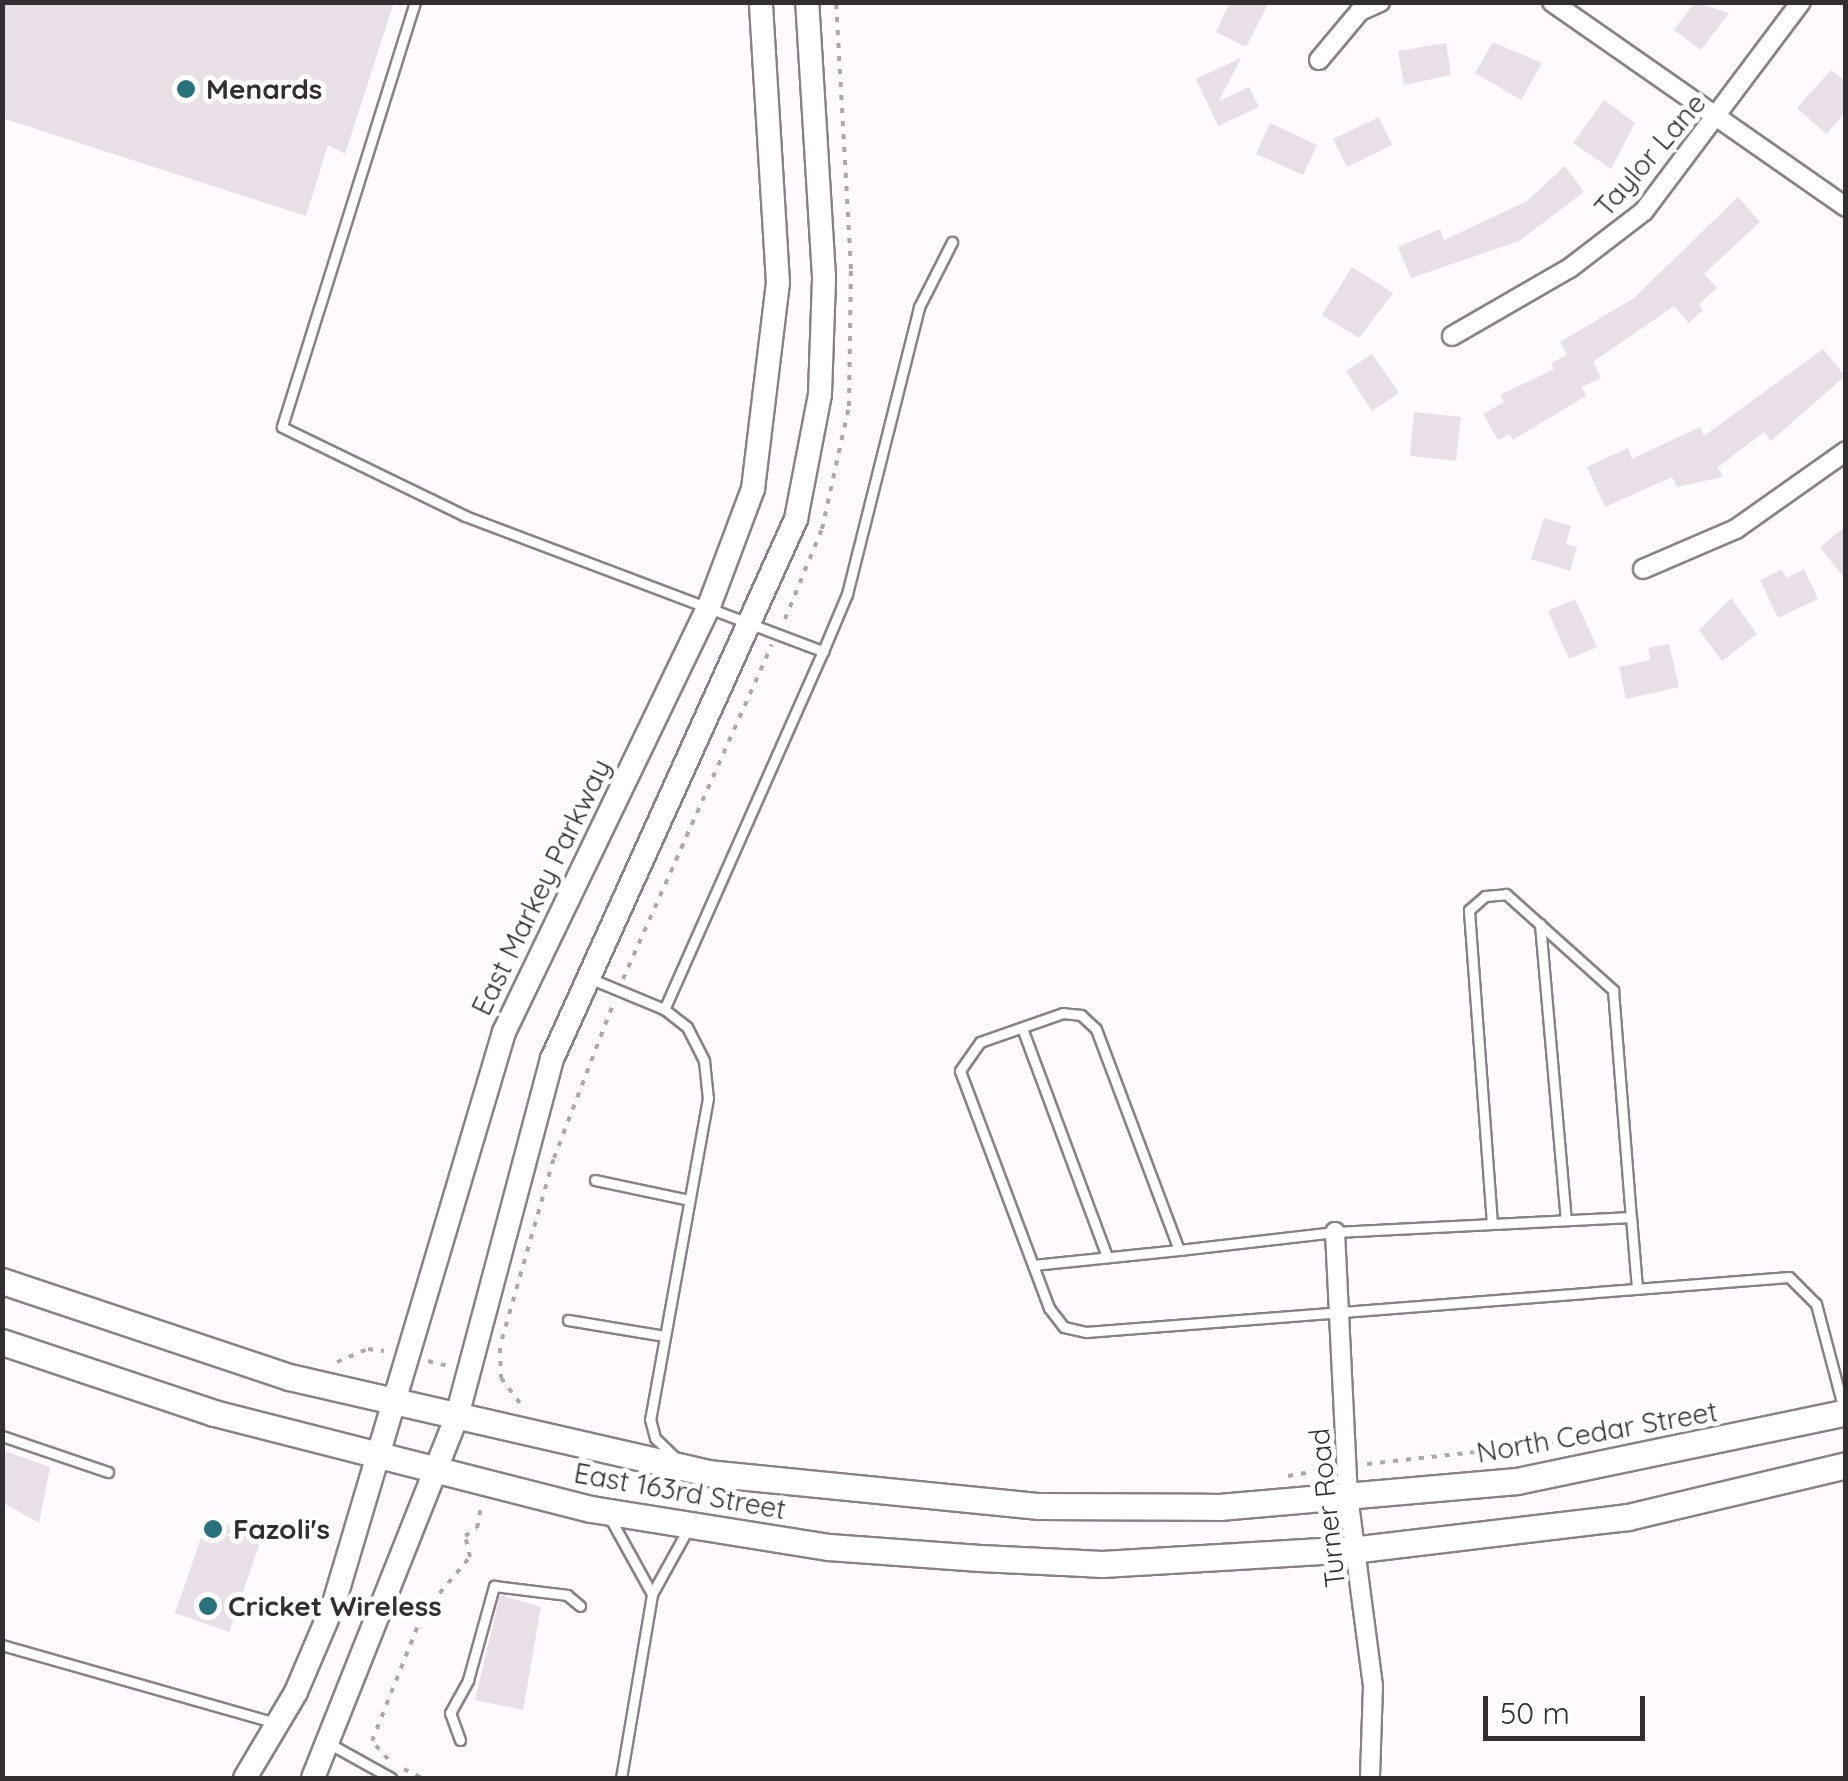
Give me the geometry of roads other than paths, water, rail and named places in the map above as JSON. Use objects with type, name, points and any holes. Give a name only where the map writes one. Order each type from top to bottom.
[{"type":"main road","name":"East 163rd Street","points":[[2,1281],[289,1377],[687,1469],[1040,1506],[1220,1508],[1352,1496]]},
{"type":"main road","name":"East 163rd Street","points":[[2,1342],[214,1413],[373,1454],[605,1511],[829,1547],[1102,1564],[1362,1549]]},
{"type":"main road","name":"North Cedar Street","points":[[1352,1496],[1518,1482],[1845,1413]]},
{"type":"main road","points":[[1362,1549],[1628,1517],[1846,1465]]},
{"type":"street","name":"East Markey Parkway","points":[[246,1778],[278,1724],[334,1603],[389,1400],[504,1032],[708,606],[753,489],[770,391],[778,283],[761,2]]},
{"type":"street","points":[[313,1778],[439,1470],[457,1416],[552,1059],[747,619],[796,519],[820,394],[824,278],[807,2]]},
{"type":"street","points":[[1319,60],[1360,11],[1380,2]]},
{"type":"street","points":[[1552,2],[1846,207]]},
{"type":"street","name":"Taylor Lane","points":[[1452,336],[1609,242],[1722,118],[1801,2]]},
{"type":"street","points":[[1643,569],[1736,529],[1846,451]]},
{"type":"street","name":"Turner Road","points":[[1335,1232],[1347,1466],[1362,1549],[1373,1686],[1370,1778]]},
{"type":"lane","points":[[415,2],[282,427],[465,516],[747,619],[823,651]]},
{"type":"lane","points":[[664,1010],[847,594],[919,308],[952,242]]},
{"type":"lane","points":[[1492,1224],[1469,910],[1506,894],[1614,990],[1637,1288]]},
{"type":"lane","points":[[1540,923],[1566,1220]]},
{"type":"lane","points":[[586,977],[664,1010],[687,1027],[704,1060],[708,1098],[650,1420],[655,1438],[687,1469]]},
{"type":"lane","points":[[1180,1250],[1096,1029],[1080,1015],[1063,1013],[980,1042],[960,1071],[1033,1264],[1064,1327],[1086,1332],[1789,1277],[1804,1284],[1845,1413]]},
{"type":"lane","points":[[1022,1028],[1106,1257]]},
{"type":"lane","points":[[595,1180],[690,1200]]},
{"type":"lane","points":[[1033,1264],[1335,1232],[1631,1217]]},
{"type":"lane","points":[[568,1320],[665,1336]]},
{"type":"lane","points":[[2,1436],[108,1472]]},
{"type":"lane","points":[[605,1511],[629,1542],[652,1594]]},
{"type":"lane","points":[[621,1778],[652,1594],[691,1525]]},
{"type":"lane","points":[[460,1740],[450,1713],[468,1680],[494,1586],[566,1595],[580,1606]]},
{"type":"lane","points":[[2,1645],[278,1724]]},
{"type":"lane","points":[[330,1744],[391,1778]]},
{"type":"place","name":"Menards","points":[[186,89]]},
{"type":"place","name":"Fazoli's","points":[[213,1529]]},
{"type":"place","name":"Cricket Wireless","points":[[208,1606]]}]
